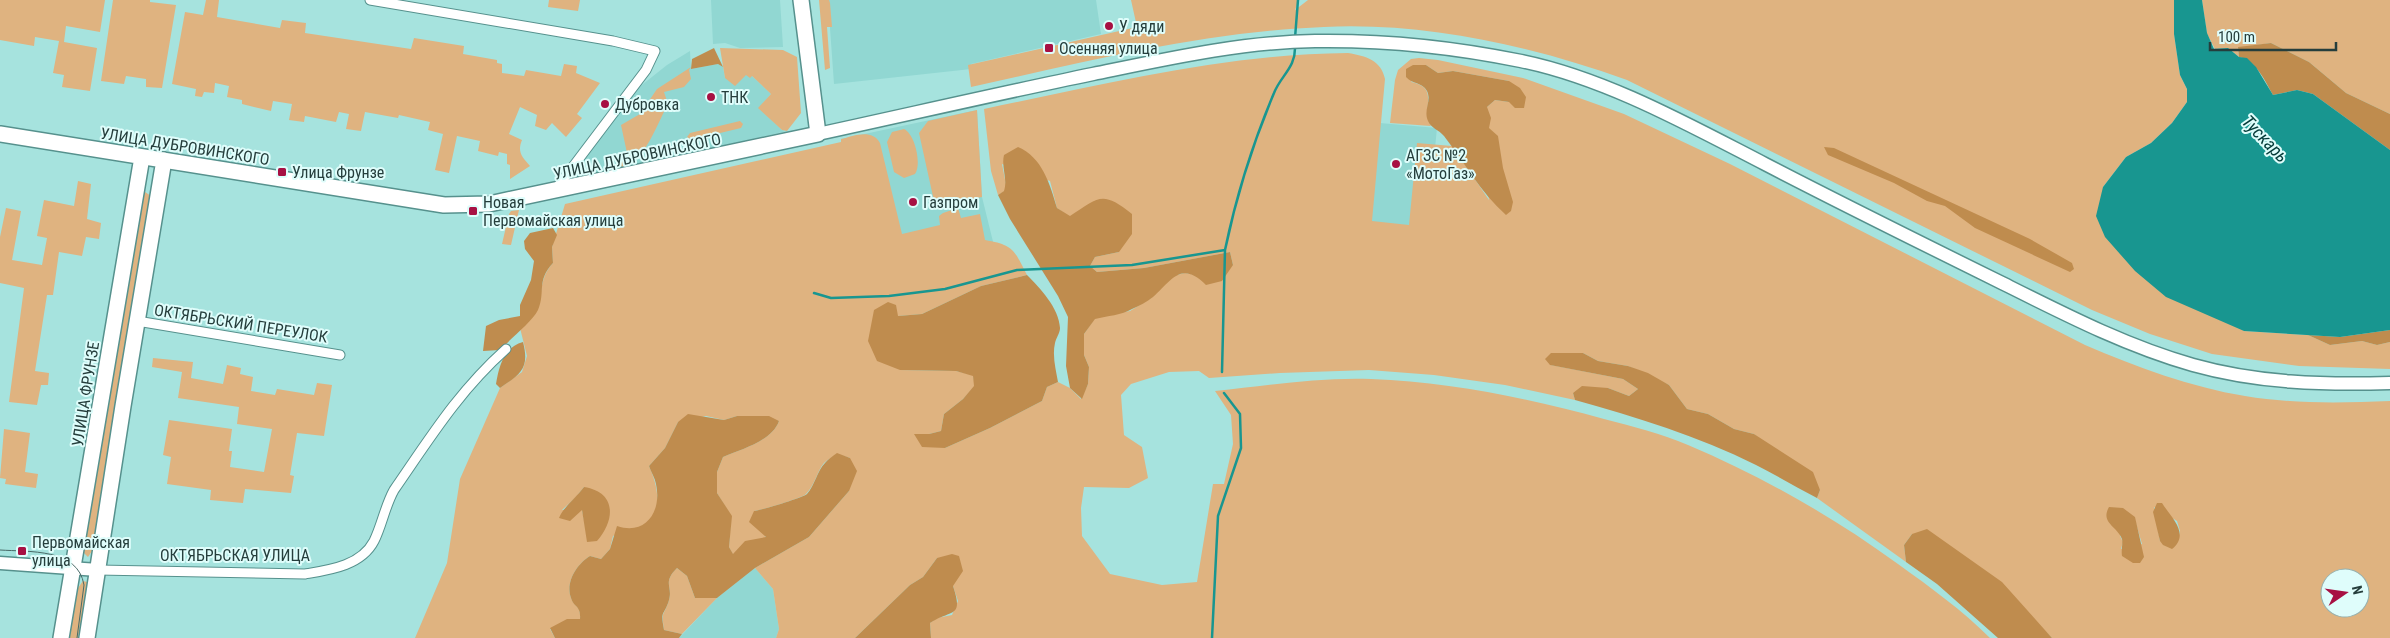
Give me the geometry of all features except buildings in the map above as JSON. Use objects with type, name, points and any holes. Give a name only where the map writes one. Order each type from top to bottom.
[{"type":"main road","points":[[801,0],[818,134]]},
{"type":"main road","name":"УЛИЦА ДУБРОВИНСКОГО","points":[[0,134],[444,205],[489,204],[1127,67],[1277,43],[1312,41],[1393,43],[1523,61],[1586,80],[1676,119],[1860,213],[2089,326],[2147,351],[2195,366],[2285,382],[2390,383]]},
{"type":"main road","name":"УЛИЦА ФРУНЗЕ","points":[[61,638],[142,156]]},
{"type":"main road","points":[[87,638],[164,160]]},
{"type":"main road","name":"ОКТЯБРЬСКАЯ УЛИЦА","points":[[0,563],[98,570]]},
{"type":"street","points":[[370,0],[613,41],[655,52],[646,70],[554,191]]},
{"type":"street","name":"ОКТЯБРЬСКИЙ ПЕРЕУЛОК","points":[[137,321],[340,354]]},
{"type":"street","name":"ОКТЯБРЬСКАЯ УЛИЦА","points":[[98,570],[305,574],[338,567],[355,560],[366,553],[374,542],[387,502],[454,402],[480,373],[506,349]]},
{"type":"shaded area","points":[[0,0],[105,0],[100,32],[66,26],[64,42],[97,48],[90,91],[62,87],[64,75],[53,73],[59,41],[35,37],[34,46],[0,40]]},
{"type":"shaded area","points":[[113,0],[150,0],[150,2],[176,5],[162,88],[146,87],[146,79],[126,76],[124,84],[101,81]]},
{"type":"shaded area","points":[[206,0],[219,0],[217,17],[280,28],[282,20],[306,23],[305,33],[411,49],[414,38],[464,46],[463,54],[497,60],[497,63],[502,64],[502,73],[524,76],[526,70],[561,76],[564,64],[577,66],[576,73],[600,83],[577,114],[582,118],[566,137],[552,123],[546,130],[535,126],[537,115],[520,107],[509,134],[522,140],[521,154],[530,166],[510,179],[510,165],[507,164],[507,154],[499,152],[498,156],[478,151],[480,141],[457,136],[449,173],[435,170],[443,134],[428,130],[430,122],[399,115],[398,118],[365,112],[361,131],[346,129],[349,114],[339,112],[336,122],[305,116],[304,122],[289,120],[292,104],[273,101],[271,111],[242,104],[242,100],[227,97],[229,86],[215,83],[214,93],[204,92],[202,97],[195,96],[196,89],[172,84],[185,12],[203,15]]},
{"type":"shaded area","points":[[549,0],[580,0],[578,11],[548,7]]},
{"type":"shaded area","points":[[711,0],[780,0],[783,47],[740,48],[725,43],[713,44]]},
{"type":"shaded area","points":[[819,0],[829,0],[830,3],[832,27],[827,27],[830,68],[825,70]]},
{"type":"shaded area","points":[[828,0],[1096,0],[1101,34],[971,64],[971,69],[834,84]]},
{"type":"shaded area","points":[[1131,0],[1299,0],[1295,10],[1308,0],[2174,0],[2174,34],[2180,75],[2187,89],[2187,102],[2172,123],[2151,143],[2126,157],[2103,187],[2244,331],[2308,335],[2330,345],[2362,341],[2377,345],[2390,342],[2390,369],[2299,366],[2212,354],[2150,334],[2092,310],[1627,80],[1554,57],[1478,39],[1401,28],[1362,26],[1279,30],[1190,41],[1146,49],[971,87],[968,65],[1137,27]]},
{"type":"shaded area","points":[[2202,0],[2390,0],[2390,114],[2346,93],[2309,62],[2271,43],[2238,48],[2239,57],[2228,48],[2215,49],[2207,34]]},
{"type":"shaded area","points":[[2271,43],[2309,62],[2346,93],[2390,114],[2390,150],[2313,94],[2297,90],[2273,95],[2255,67],[2250,62],[2239,57],[2238,47]]},
{"type":"shaded area","points":[[714,48],[723,67],[718,64],[691,69],[692,59]]},
{"type":"shaded area","points":[[720,48],[783,50],[797,57],[801,113],[787,131],[782,130],[758,108],[771,94],[752,76],[750,78],[746,75],[735,86],[725,78]]},
{"type":"shaded area","points":[[690,51],[691,69],[718,64],[723,67],[725,78],[746,74],[752,76],[771,94],[759,108],[782,130],[787,131],[561,182],[623,100],[667,65]]},
{"type":"shaded area","points":[[1348,53],[1372,60],[1380,67],[1385,79],[1372,221],[1409,225],[1417,143],[1452,146],[1489,200],[1487,186],[1487,107],[1495,100],[1509,102],[1509,81],[1453,71],[1438,73],[1426,65],[1411,82],[1420,85],[1428,94],[1427,112],[1431,126],[1390,123],[1398,70],[1411,59],[1438,60],[1523,78],[1624,114],[1730,164],[2085,345],[2124,361],[2184,382],[2263,399],[2317,402],[2390,401],[2390,638],[2052,638],[2036,622],[1912,534],[1904,545],[1906,562],[1817,498],[1820,490],[1754,434],[1734,429],[1708,414],[1687,409],[1669,385],[1628,366],[1598,361],[1583,353],[1551,353],[1551,365],[1623,379],[1638,389],[1629,396],[1608,388],[1573,393],[1575,400],[1505,385],[1434,375],[1369,370],[1209,378],[1199,371],[1169,372],[1131,384],[1121,395],[1124,435],[1142,447],[1148,478],[1129,488],[1084,487],[1081,508],[1082,536],[1110,574],[1162,585],[1197,582],[1213,484],[1224,484],[1233,444],[1231,415],[1215,391],[1332,379],[1371,379],[1459,387],[1517,398],[1625,424],[1688,445],[1716,457],[1796,498],[1873,546],[1934,590],[1990,638],[931,638],[930,623],[937,618],[952,615],[958,601],[953,586],[937,558],[923,577],[910,585],[855,638],[776,638],[779,629],[773,589],[755,568],[809,537],[849,491],[850,458],[837,454],[826,462],[809,490],[803,496],[782,504],[754,511],[766,538],[733,555],[729,547],[731,516],[717,493],[717,472],[723,457],[756,444],[770,434],[779,421],[737,416],[724,420],[706,416],[678,422],[665,448],[649,466],[657,496],[657,504],[652,518],[643,526],[613,536],[610,549],[601,559],[590,556],[585,559],[573,574],[570,592],[571,598],[580,611],[580,619],[550,629],[555,638],[415,638],[447,563],[460,479],[500,388],[522,372],[527,356],[520,328],[535,313],[539,305],[543,280],[553,263],[552,247],[565,204],[841,142],[841,139],[857,135],[867,134],[877,138],[880,143],[902,234],[940,225],[939,216],[958,208],[961,218],[980,214],[985,240],[1002,244],[1012,250],[1027,275],[981,286],[922,314],[898,316],[900,370],[956,371],[973,375],[975,386],[963,399],[944,414],[941,431],[929,434],[945,448],[990,428],[1042,401],[1047,387],[1058,382],[1070,388],[1081,399],[1088,384],[1089,367],[1084,355],[1084,334],[1095,318],[1130,311],[1151,298],[1173,276],[1185,273],[1196,275],[1233,265],[1230,252],[1144,268],[1097,272],[1090,266],[1095,257],[1119,252],[1057,208],[1050,181],[1002,164],[1006,185],[1005,191],[998,195],[991,171],[984,109],[1165,72],[1256,59]],"holes":[[[584,487],[585,525],[582,510],[562,510]],[[2154,507],[2177,521],[2180,531],[2178,540],[2160,541]],[[2134,517],[2142,544],[2121,549],[2123,542],[2120,536]]]},
{"type":"shaded area","points":[[1413,65],[1426,65],[1438,73],[1453,71],[1509,81],[1520,88],[1526,97],[1524,108],[1515,108],[1509,102],[1495,100],[1487,107],[1491,118],[1489,128],[1498,136],[1503,168],[1513,202],[1511,211],[1506,215],[1480,187],[1444,136],[1429,123],[1426,113],[1429,98],[1427,91],[1406,77],[1406,69]]},
{"type":"shaded area","points":[[691,67],[689,70],[691,79],[684,87],[664,92],[668,104],[649,142],[637,159],[630,165],[622,168],[620,161],[627,153],[621,125],[640,114],[657,89]]},
{"type":"shaded area","points":[[977,110],[982,197],[999,266],[884,291],[841,139]]},
{"type":"shaded area","points":[[977,110],[982,197],[939,206],[934,201],[919,133],[928,121]]},
{"type":"shaded area","points":[[740,121],[743,124],[741,128],[691,140],[687,137],[690,133]]},
{"type":"shaded area","points":[[1357,121],[1437,128],[1427,228],[1347,221]]},
{"type":"shaded area","points":[[904,129],[908,132],[914,143],[918,163],[915,174],[904,178],[894,172],[887,142],[892,132]]},
{"type":"shaded area","points":[[1018,147],[1033,157],[1039,164],[1048,181],[1057,208],[1070,216],[1088,204],[1101,199],[1114,202],[1132,214],[1132,234],[1119,252],[1095,257],[1090,266],[1097,272],[1144,268],[1230,252],[1233,265],[1222,281],[1206,285],[1190,274],[1183,273],[1172,279],[1148,301],[1124,313],[1095,319],[1084,334],[1084,355],[1089,367],[1088,384],[1082,399],[1070,388],[1066,366],[1068,317],[1058,296],[1010,219],[998,195],[1004,191],[1005,187],[1004,155]]},
{"type":"shaded area","points":[[1824,147],[1834,148],[2030,239],[2072,263],[2074,269],[2070,272],[1975,228],[1945,206],[1927,201],[1894,183],[1828,155]]},
{"type":"shaded area","points":[[78,181],[91,184],[87,219],[101,223],[99,239],[86,237],[82,256],[59,252],[53,295],[47,295],[35,371],[49,373],[48,385],[41,385],[37,405],[9,402],[24,288],[0,283],[0,237],[6,208],[21,211],[12,260],[42,265],[47,238],[37,236],[44,200],[74,206]]},
{"type":"shaded area","points":[[145,192],[151,196],[94,548],[88,557],[83,552],[104,416],[142,195]]},
{"type":"shaded area","points":[[519,210],[511,245],[502,244],[509,214],[511,211]]},
{"type":"shaded area","points":[[553,228],[557,235],[552,247],[553,263],[543,281],[538,310],[526,325],[500,350],[483,351],[486,326],[499,320],[520,316],[520,305],[531,280],[534,261],[525,249],[524,241],[530,233]]},
{"type":"shaded area","points":[[1027,275],[1053,306],[1059,321],[1060,330],[1055,343],[1054,353],[1058,382],[1047,387],[1042,401],[990,428],[945,448],[922,447],[914,434],[929,434],[941,431],[944,414],[963,399],[974,386],[973,376],[956,371],[900,370],[877,361],[868,341],[874,310],[888,302],[896,305],[898,316],[922,314],[981,286]]},
{"type":"shaded area","points":[[2390,330],[2390,342],[2377,345],[2362,341],[2330,345],[2308,335],[2340,337]]},
{"type":"shaded area","points":[[523,342],[525,359],[522,370],[500,388],[496,384],[504,358],[511,348]]},
{"type":"shaded area","points":[[1551,353],[1583,353],[1598,361],[1628,366],[1648,373],[1669,385],[1687,409],[1708,414],[1734,429],[1754,434],[1813,472],[1820,490],[1817,498],[1756,465],[1712,445],[1644,420],[1575,400],[1573,393],[1582,386],[1608,388],[1629,396],[1638,389],[1623,379],[1550,365],[1545,359]]},
{"type":"shaded area","points":[[153,358],[193,362],[191,378],[223,384],[227,365],[241,368],[240,374],[253,377],[251,391],[275,395],[277,389],[314,395],[317,383],[332,385],[324,436],[297,433],[290,475],[294,476],[291,493],[245,489],[243,503],[210,500],[211,490],[167,484],[171,457],[163,455],[169,420],[232,429],[229,451],[232,451],[230,467],[264,472],[272,429],[237,424],[239,407],[178,398],[182,372],[152,367]]},
{"type":"shaded area","points":[[688,414],[724,420],[737,416],[769,416],[779,421],[770,434],[756,444],[723,457],[717,472],[717,493],[732,516],[729,547],[733,554],[745,541],[766,537],[749,522],[754,511],[782,504],[807,494],[822,466],[837,453],[850,458],[857,471],[849,491],[809,537],[755,568],[717,598],[695,598],[687,576],[677,568],[670,577],[670,595],[662,619],[664,630],[682,634],[679,638],[555,638],[550,628],[567,619],[580,619],[579,611],[572,601],[570,592],[573,574],[585,559],[590,556],[601,559],[610,549],[617,526],[636,527],[650,519],[657,503],[657,494],[649,466],[665,448],[678,422]]},
{"type":"shaded area","points":[[4,429],[30,433],[25,472],[38,474],[36,488],[5,484],[6,479],[0,478]]},
{"type":"shaded area","points":[[584,487],[602,494],[610,508],[607,524],[597,541],[587,542],[582,510],[570,521],[559,518]]},
{"type":"shaded area","points":[[2157,503],[2162,503],[2174,519],[2179,531],[2180,537],[2172,549],[2163,545],[2160,541],[2153,512]]},
{"type":"shaded area","points":[[2109,507],[2123,508],[2135,517],[2144,557],[2140,563],[2133,563],[2122,556],[2122,539],[2108,521],[2107,512]]},
{"type":"shaded area","points":[[1927,529],[2002,582],[2052,638],[1998,638],[1937,584],[1906,562],[1904,545],[1912,534]]},
{"type":"shaded area","points":[[952,554],[959,556],[963,571],[953,586],[956,596],[956,609],[954,612],[930,623],[931,638],[855,638],[910,585],[923,577],[937,558]]},
{"type":"shaded area","points":[[677,568],[687,576],[695,598],[717,598],[682,634],[664,630],[663,623],[663,616],[670,595],[670,577]]},
{"type":"shaded area","points":[[755,568],[773,589],[779,629],[776,638],[679,638],[717,598]]},
{"type":"shaded area","points":[[83,581],[87,582],[88,585],[78,638],[69,638],[78,588]]},
{"type":"water","name":"Тускарь","points":[[2174,0],[2202,0],[2207,33],[2214,49],[2228,48],[2239,57],[2247,58],[2256,67],[2273,95],[2297,90],[2313,94],[2390,150],[2390,330],[2340,337],[2244,331],[2166,297],[2135,271],[2105,237],[2096,216],[2103,187],[2126,157],[2151,143],[2172,123],[2187,102],[2187,89],[2180,75],[2174,34]]},
{"type":"waterway","points":[[1295,38],[1298,0]]},
{"type":"waterway","points":[[814,293],[831,298],[889,296],[945,289],[1017,270],[1132,265],[1225,250],[1234,210],[1252,151],[1274,93],[1291,66],[1295,54],[1295,46]]},
{"type":"waterway","points":[[1222,372],[1225,250]]},
{"type":"waterway","points":[[1212,638],[1218,516],[1241,448],[1240,414],[1224,393]]},
{"type":"tram line","points":[[0,550],[51,554],[72,564],[80,573],[84,585],[77,638]]},
{"type":"place","name":"У дяди","points":[[1109,26]]},
{"type":"place","name":"Осенняя улица","points":[[1049,48]]},
{"type":"place","name":"ТНК","points":[[711,97]]},
{"type":"place","name":"Дубровка","points":[[605,104]]},
{"type":"place","name":"АГЗС №2 «МотоГаз»","points":[[1396,164]]},
{"type":"place","name":"Улица Фрунзе","points":[[282,172]]},
{"type":"place","name":"Газпром","points":[[913,202]]},
{"type":"place","name":"Новая Первомайская улица","points":[[473,211]]},
{"type":"place","name":"Первомайская улица","points":[[22,551]]}]
